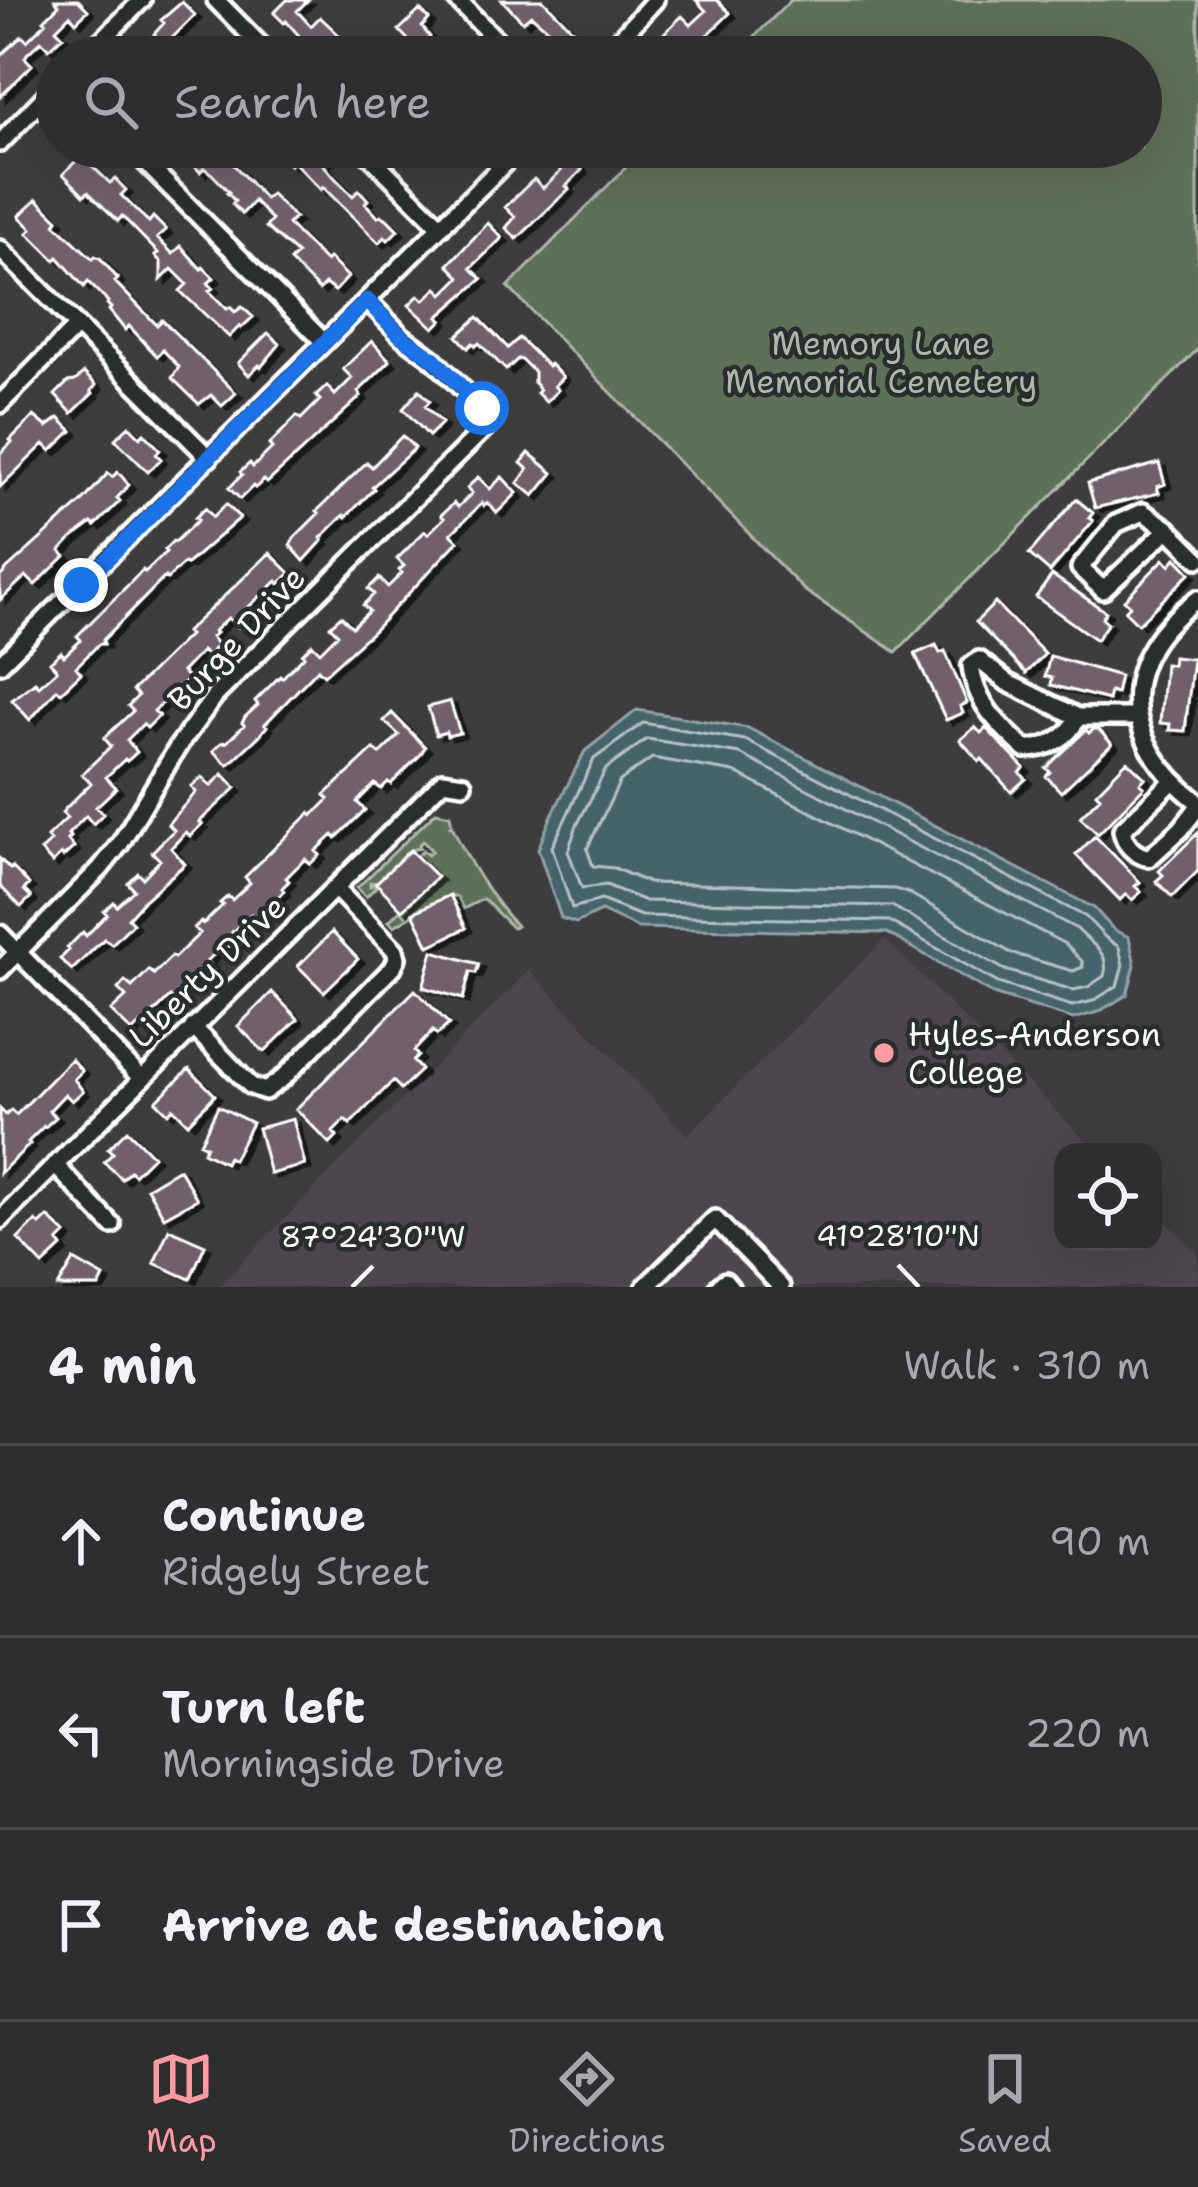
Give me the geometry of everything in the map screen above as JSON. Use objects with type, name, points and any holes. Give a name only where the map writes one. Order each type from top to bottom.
[{"type":"street","points":[[106,36],[142,0]]},
{"type":"street","points":[[216,0],[251,36]]},
{"type":"street","points":[[457,0],[492,36]]},
{"type":"street","points":[[622,36],[655,0]]},
{"type":"street","points":[[0,142],[36,105]]},
{"type":"street","points":[[151,168],[324,342]]},
{"type":"street","points":[[382,168],[440,226]]},
{"type":"street","points":[[0,664],[499,168]]},
{"type":"street","points":[[0,249],[209,458]]},
{"type":"street","name":"Burge Drive","points":[[0,970],[120,844],[178,746],[215,696],[493,420],[367,300]]},
{"type":"street","points":[[0,404],[77,326]]},
{"type":"street","points":[[1168,530],[1103,590],[1080,568],[1116,524],[1143,512],[1168,530],[1198,559]]},
{"type":"street","points":[[1172,782],[1122,830],[1124,841],[1136,855],[1149,858],[1181,829],[1198,804],[1172,782],[1149,748],[1136,693],[1155,639],[1198,599]]},
{"type":"street","points":[[1078,717],[1061,737],[1042,749],[1025,749],[985,706],[973,686],[970,666],[980,660],[1008,682],[1078,717],[1138,717]]},
{"type":"street","name":"Liberty Drive","points":[[0,1220],[443,781],[463,784]]},
{"type":"street","points":[[193,1028],[251,1087],[265,1091],[275,1086],[397,958],[394,949],[335,888]]},
{"type":"street","points":[[0,934],[141,1078]]},
{"type":"street","points":[[55,1165],[112,1225]]},
{"type":"street","points":[[645,1287],[715,1220],[781,1287]]},
{"type":"street","points":[[718,1287],[724,1281],[730,1287]]},
{"type":"shaded area","name":"Hyles-Anderson College","points":[[885,939],[1088,1143],[1054,1143],[1054,1251],[1162,1251],[1162,1218],[1198,1254],[1198,1287],[218,1287],[529,970],[687,1135]]},
{"type":"green space","name":"Memory Lane Memorial Cemetery","points":[[791,0],[1198,0],[1198,349],[896,652],[804,590],[508,287],[625,168],[1162,168],[1162,36],[755,36]]},
{"type":"green space","points":[[436,812],[450,815],[450,826],[473,868],[516,926],[483,899],[463,909],[457,897],[450,895],[394,926],[389,921],[401,909],[406,916],[421,896],[416,857],[432,851],[423,841],[376,883],[370,882],[376,887],[366,897],[357,888]]},
{"type":"water","points":[[637,710],[748,728],[1094,908],[1114,930],[1129,937],[1135,965],[1127,995],[1098,1012],[1073,1019],[993,994],[887,933],[638,928],[601,911],[576,923],[561,918],[538,849],[585,751]]},
{"type":"building","points":[[55,0],[78,0],[88,10],[76,22],[70,15],[56,29],[63,36],[36,36],[36,46],[25,58],[32,65],[0,97],[0,56],[22,36],[27,41],[59,5]]},
{"type":"building","points":[[287,0],[308,0],[297,11],[311,26],[320,17],[340,36],[299,36],[274,13]]},
{"type":"building","points":[[502,0],[543,0],[579,36],[556,36],[531,15],[523,22]]},
{"type":"building","points":[[696,0],[717,0],[730,13],[706,36],[661,36],[682,16],[691,25],[706,11]]},
{"type":"building","points":[[182,2],[195,15],[174,36],[154,34],[164,23],[161,20]]},
{"type":"building","points":[[420,10],[429,19],[422,27],[429,36],[405,36],[399,30]]},
{"type":"building","points":[[69,168],[94,168],[110,183],[115,179],[126,190],[121,195],[149,222],[153,217],[166,230],[157,238],[173,254],[181,246],[214,278],[208,283],[213,288],[209,291],[227,309],[235,312],[242,307],[253,317],[229,337],[180,291],[187,284],[172,269],[161,280],[158,253],[122,216],[118,221],[63,174]]},
{"type":"building","points":[[204,168],[237,168],[265,199],[271,194],[295,218],[288,224],[348,277],[335,291],[325,284],[319,290],[290,261],[297,254],[266,227],[272,220],[254,201],[242,214]]},
{"type":"building","points":[[300,168],[326,168],[353,196],[359,190],[378,217],[398,230],[379,243],[323,187],[321,190]]},
{"type":"building","points":[[558,168],[582,170],[517,239],[506,228],[515,217],[505,207],[534,179],[543,188],[561,171]]},
{"type":"building","points":[[37,199],[58,220],[55,224],[93,259],[100,258],[118,279],[115,282],[157,325],[162,320],[236,393],[222,406],[211,395],[199,404],[172,378],[179,367],[163,350],[157,356],[129,326],[125,330],[108,302],[88,282],[84,287],[28,233],[32,229],[19,216]]},
{"type":"building","points":[[488,223],[502,238],[471,268],[482,279],[438,317],[442,320],[434,328],[409,305],[437,288],[443,294],[460,277],[448,265]]},
{"type":"building","points":[[478,317],[508,348],[519,338],[563,377],[546,402],[537,393],[534,372],[522,360],[506,370],[479,343],[468,348],[457,336]]},
{"type":"building","points":[[268,333],[280,344],[249,375],[238,363]]},
{"type":"building","points":[[372,341],[390,361],[358,392],[361,396],[267,483],[253,486],[240,499],[229,488],[240,472],[250,463],[253,467],[297,416],[301,419],[320,400],[316,396],[327,386],[335,395],[352,378],[343,369]]},
{"type":"building","points":[[84,373],[96,385],[72,413],[55,395]]},
{"type":"building","points":[[419,390],[430,401],[425,406],[442,423],[429,436],[403,409]]},
{"type":"building","points":[[34,416],[47,427],[59,418],[72,431],[51,451],[44,444],[0,487],[0,454]]},
{"type":"building","points":[[129,426],[140,437],[144,433],[160,450],[156,454],[161,459],[148,472],[115,439]]},
{"type":"building","points":[[402,436],[415,448],[321,538],[304,561],[290,545],[295,537],[367,462],[372,467]]},
{"type":"building","points":[[529,453],[553,473],[534,496],[518,483],[528,469],[521,463]]},
{"type":"building","points":[[1159,463],[1165,484],[1157,487],[1159,493],[1095,508],[1088,483]]},
{"type":"building","points":[[118,472],[129,485],[117,498],[120,501],[95,526],[92,523],[71,539],[60,551],[65,556],[35,585],[26,576],[0,600],[0,577],[7,569],[108,473],[112,477]]},
{"type":"building","points":[[478,477],[490,489],[502,477],[517,493],[497,513],[482,503],[451,534],[458,541],[374,630],[324,675],[318,669],[228,765],[213,751],[244,725],[245,717],[258,705],[255,701],[312,644],[320,652],[338,634],[330,626],[341,616],[352,627],[369,611],[363,605],[374,594],[368,589],[379,578],[388,587],[402,573],[399,570],[404,566],[397,559],[425,531],[428,534],[454,503],[458,507],[472,493],[467,488]]},
{"type":"building","points":[[1076,499],[1093,513],[1089,518],[1093,521],[1050,572],[1029,554]]},
{"type":"building","points":[[226,504],[240,518],[165,577],[104,644],[76,667],[81,673],[61,692],[57,689],[30,720],[12,700],[57,670],[50,662],[81,640],[77,636],[205,508],[213,517]]},
{"type":"building","points":[[270,553],[290,573],[243,612],[247,617],[238,627],[228,618],[214,631],[211,637],[218,645],[207,656],[202,651],[182,672],[189,678],[154,711],[159,716],[127,740],[137,752],[106,777],[116,788],[96,807],[103,814],[93,824],[86,816],[68,834],[74,847],[52,863],[41,851],[51,841],[47,837],[91,783],[82,774],[111,746],[104,738],[133,711],[128,706],[138,696],[133,690]]},
{"type":"building","points":[[1176,558],[1190,573],[1138,624],[1125,611],[1130,606],[1124,600],[1164,559],[1170,565]]},
{"type":"building","points":[[1052,575],[1106,612],[1102,618],[1108,623],[1096,640],[1036,597]]},
{"type":"building","points":[[995,603],[1045,654],[1026,673],[976,622]]},
{"type":"building","points":[[936,645],[940,653],[945,651],[967,703],[960,706],[963,713],[946,720],[915,654]]},
{"type":"building","points":[[1050,656],[1120,676],[1116,694],[1110,692],[1108,700],[1051,685],[1052,678],[1045,676]]},
{"type":"building","points":[[1173,657],[1193,659],[1185,731],[1169,730],[1170,724],[1160,723],[1165,664],[1172,665]]},
{"type":"building","points":[[450,701],[460,733],[436,735],[428,707]]},
{"type":"building","points":[[392,713],[425,747],[420,755],[391,784],[381,789],[375,784],[357,802],[365,810],[316,851],[320,855],[310,864],[305,859],[286,878],[284,891],[256,919],[251,914],[232,932],[237,938],[207,961],[210,964],[173,1001],[170,997],[146,1028],[141,1023],[132,1032],[111,1011],[126,997],[118,989],[125,981],[132,987],[149,970],[154,974],[174,958],[200,933],[194,928],[228,896],[232,900],[250,883],[245,877],[329,799],[325,795],[374,749],[380,754],[399,735],[384,721]]},
{"type":"building","points":[[975,727],[981,733],[986,728],[1024,768],[1020,773],[1026,779],[1011,792],[960,740]]},
{"type":"building","points":[[1094,729],[1112,744],[1061,792],[1046,776],[1050,772],[1046,768],[1086,730]]},
{"type":"building","points":[[1127,761],[1145,778],[1140,783],[1144,787],[1098,834],[1080,817]]},
{"type":"building","points":[[223,774],[236,788],[190,836],[186,832],[171,848],[185,864],[145,899],[128,918],[133,923],[112,944],[104,939],[72,970],[60,959],[67,948],[83,932],[86,936],[114,902],[117,906],[134,890],[128,883],[138,873],[143,878],[160,860],[152,852],[174,830],[168,824],[196,792],[191,787],[202,777],[211,786]]},
{"type":"building","points":[[1198,833],[1198,871],[1172,897],[1156,881],[1163,875],[1159,871]]},
{"type":"building","points":[[1095,836],[1140,882],[1135,886],[1141,892],[1132,900],[1126,894],[1120,900],[1076,855]]},
{"type":"building","points":[[410,850],[437,877],[402,910],[376,883]]},
{"type":"building","points":[[0,859],[29,884],[24,890],[31,897],[21,907],[0,886]]},
{"type":"building","points":[[450,895],[466,928],[429,946],[413,913]]},
{"type":"building","points":[[332,932],[358,959],[324,992],[298,966]]},
{"type":"building","points":[[433,951],[479,964],[476,973],[470,972],[463,999],[423,987]]},
{"type":"building","points":[[415,990],[449,1024],[437,1035],[433,1031],[414,1051],[418,1056],[413,1061],[421,1070],[401,1089],[393,1081],[350,1124],[345,1120],[333,1132],[337,1137],[330,1144],[296,1109]]},
{"type":"building","points":[[272,992],[298,1019],[264,1052],[238,1026]]},
{"type":"building","points":[[71,1059],[82,1071],[74,1079],[83,1091],[72,1101],[65,1094],[49,1111],[56,1117],[0,1173],[0,1109],[16,1115]]},
{"type":"building","points":[[189,1069],[215,1095],[188,1123],[173,1108],[168,1113],[156,1101]]},
{"type":"building","points":[[218,1106],[252,1123],[233,1160],[228,1157],[225,1163],[203,1152],[206,1146],[200,1143]]},
{"type":"building","points":[[293,1119],[305,1165],[270,1174],[258,1128]]},
{"type":"building","points":[[127,1130],[153,1156],[134,1175],[130,1171],[122,1179],[104,1162],[113,1153],[108,1149]]},
{"type":"building","points":[[179,1169],[197,1199],[164,1217],[147,1188]]},
{"type":"building","points":[[48,1217],[66,1234],[58,1242],[62,1247],[43,1265],[18,1239],[36,1221],[40,1225]]},
{"type":"building","points":[[169,1229],[205,1245],[190,1279],[154,1263]]},
{"type":"building","points":[[74,1260],[104,1277],[99,1287],[58,1287]]},
{"type":"place","name":"Hyles-Anderson College","points":[[884,1053]]},
{"type":"route","points":[[81,585],[367,300],[482,408]]}]
